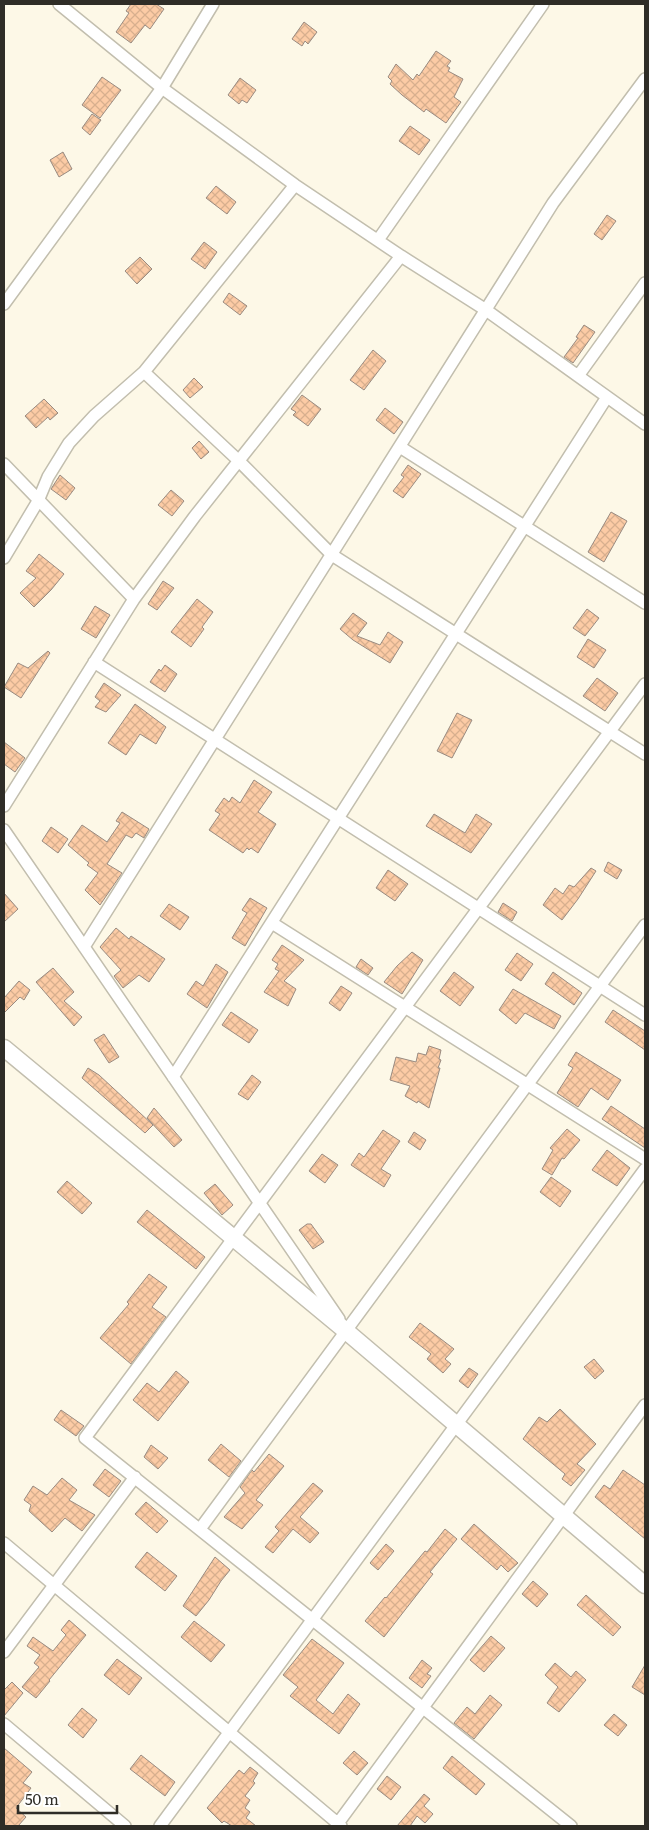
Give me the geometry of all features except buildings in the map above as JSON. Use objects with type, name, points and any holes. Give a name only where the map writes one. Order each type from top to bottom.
[{"type":"main road","points":[[4,1048],[346,1330],[645,1586]]},
{"type":"street","points":[[59,4],[162,88],[295,185],[486,310],[645,424]]},
{"type":"street","points":[[4,304],[162,88],[213,4]]},
{"type":"street","points":[[378,240],[543,4]]},
{"type":"street","points":[[84,947],[553,203],[645,79]]},
{"type":"street","points":[[4,558],[38,501],[48,477],[69,443],[94,416],[144,372],[295,185]]},
{"type":"street","points":[[4,806],[134,599],[195,516],[401,256]]},
{"type":"street","points":[[578,376],[645,283]]},
{"type":"street","points":[[144,372],[238,461],[332,555],[645,754]]},
{"type":"street","points":[[173,1078],[607,396]]},
{"type":"street","points":[[400,448],[645,603]]},
{"type":"street","points":[[4,464],[134,599]]},
{"type":"street","points":[[94,662],[645,1015]]},
{"type":"street","points":[[571,1826],[85,1438],[645,684]]},
{"type":"street","points":[[4,830],[346,1330]]},
{"type":"street","points":[[272,922],[645,1159]]},
{"type":"street","points":[[200,1529],[645,925]]},
{"type":"street","points":[[160,1826],[645,1169]]},
{"type":"street","points":[[4,1543],[338,1825],[645,1405]]},
{"type":"street","points":[[4,1652],[135,1477]]},
{"type":"street","points":[[4,1724],[124,1826]]}]
